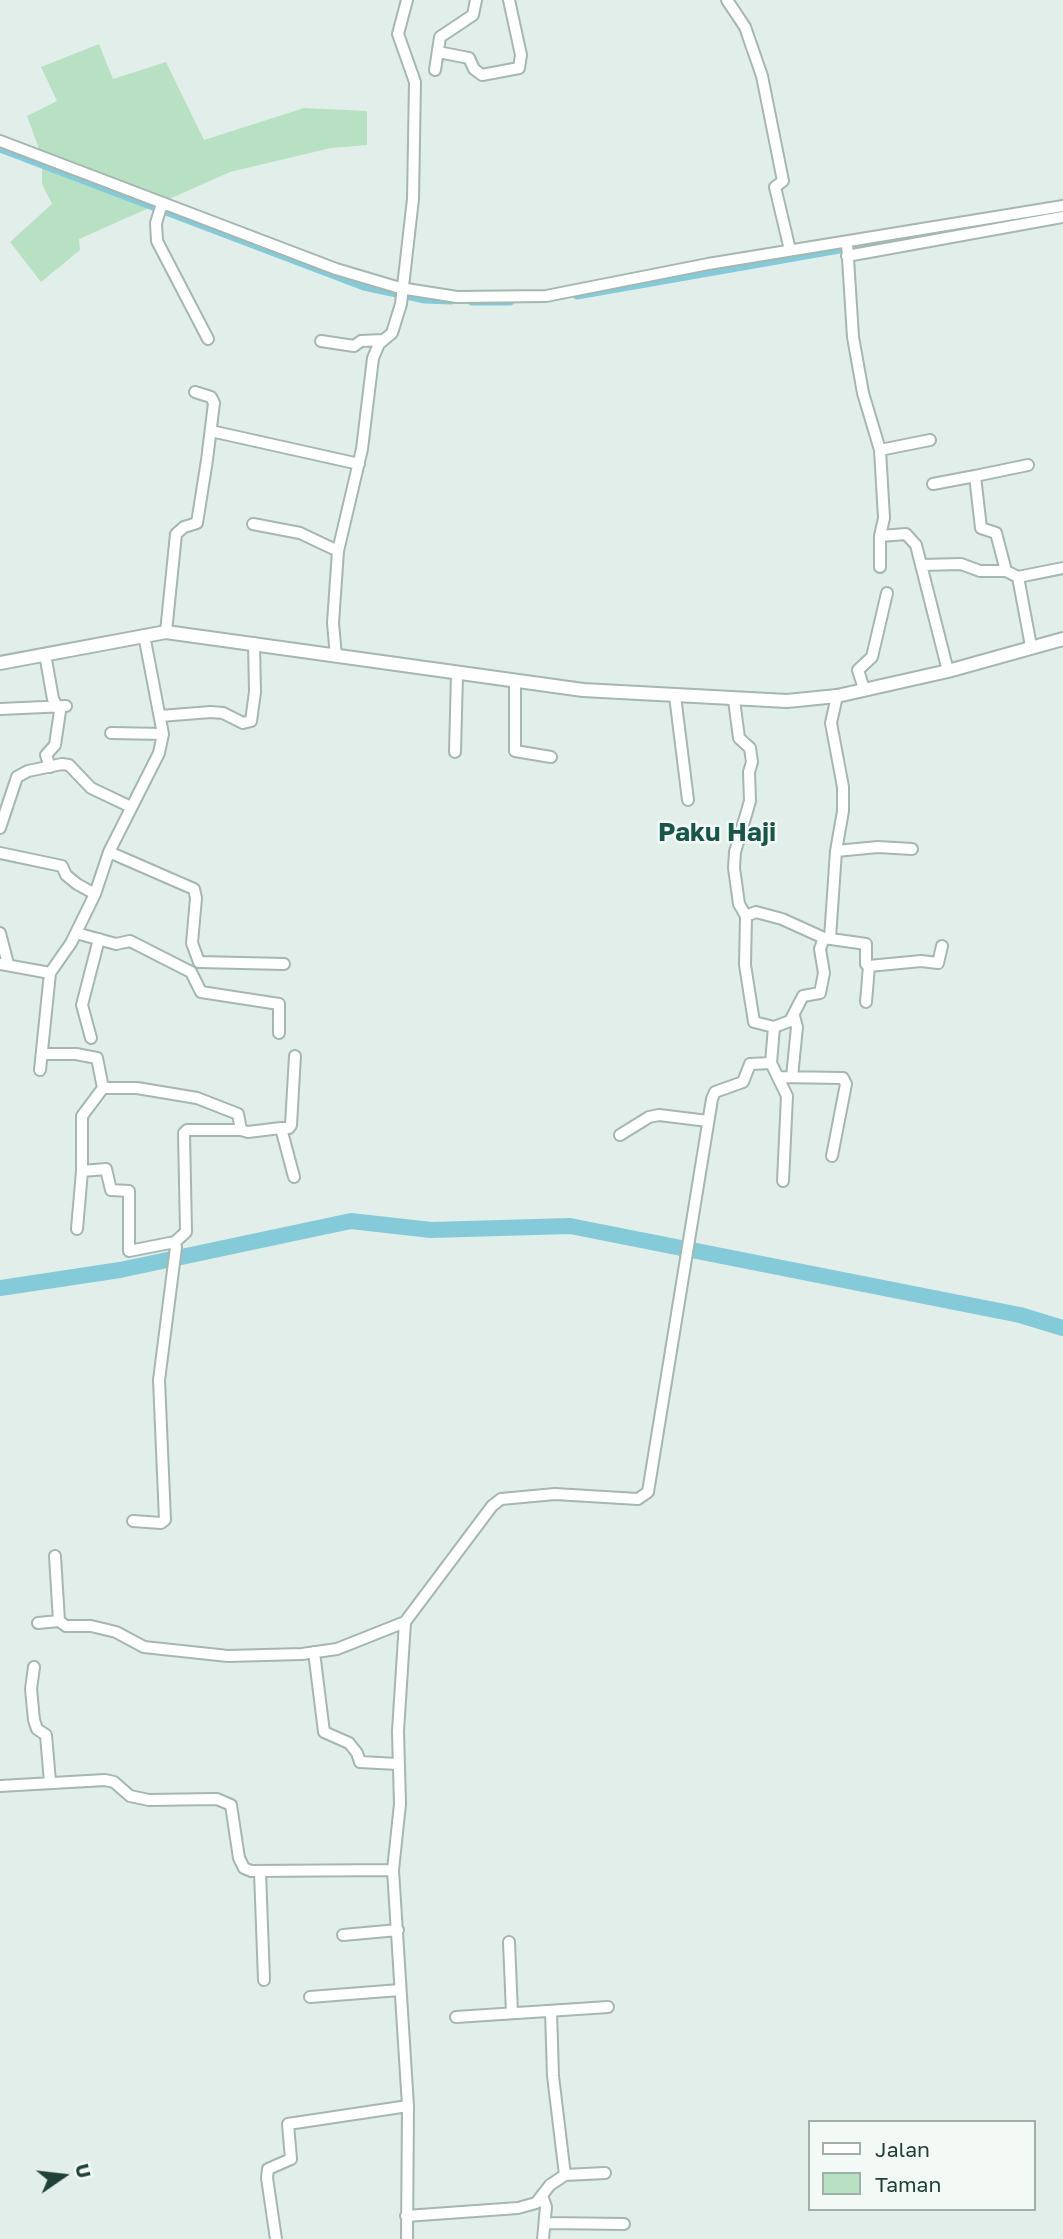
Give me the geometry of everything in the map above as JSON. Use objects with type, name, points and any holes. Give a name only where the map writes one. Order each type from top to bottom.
[{"type":"street","points":[[336,656],[333,623],[338,551],[359,464],[373,358],[376,348],[392,333],[401,294],[413,199],[415,82],[398,34],[407,0]]},
{"type":"street","points":[[435,70],[440,37],[473,15],[476,0]]},
{"type":"street","points":[[438,52],[468,58],[474,69],[482,75],[519,68],[521,55],[509,0]]},
{"type":"street","points":[[727,0],[745,27],[762,76],[783,181],[775,187],[790,250]]},
{"type":"street","points":[[0,141],[161,210],[401,294],[457,297],[546,296],[790,250],[847,250],[1063,217]]},
{"type":"street","points":[[847,250],[1063,206]]},
{"type":"street","points":[[161,210],[155,232],[157,241],[208,339]]},
{"type":"street","points":[[847,250],[853,337],[863,393],[880,450],[884,518],[880,536],[880,567]]},
{"type":"street","points":[[321,341],[354,346],[361,341],[383,340]]},
{"type":"street","points":[[166,632],[176,534],[198,519],[211,431],[213,400],[195,392]]},
{"type":"street","points":[[211,431],[359,464]]},
{"type":"street","points":[[880,450],[930,440]]},
{"type":"street","points":[[933,484],[1028,466]]},
{"type":"street","points":[[975,476],[981,528],[996,533],[1006,571]]},
{"type":"street","points":[[253,524],[300,533],[338,551]]},
{"type":"street","points":[[880,536],[906,534],[916,545],[948,671]]},
{"type":"street","points":[[922,565],[961,564],[980,571],[1006,571],[1018,577],[1063,568]]},
{"type":"street","points":[[1018,577],[1031,646]]},
{"type":"street","points":[[864,689],[858,670],[872,657],[887,593]]},
{"type":"street","points":[[0,663],[166,632],[583,690],[786,701],[837,696],[948,671],[1063,639]]},
{"type":"street","points":[[40,1070],[50,973],[76,933],[95,894],[109,852],[159,753],[163,734],[144,635]]},
{"type":"street","points":[[160,716],[211,712],[223,713],[243,723],[251,721],[255,692],[254,643]]},
{"type":"street","points":[[46,654],[53,699],[62,706]]},
{"type":"street","points":[[454,752],[457,674]]},
{"type":"street","points":[[515,681],[515,751],[551,757]]},
{"type":"street","points":[[675,696],[688,800]]},
{"type":"street","points":[[792,1077],[796,1041],[794,1016],[803,996],[818,994],[824,973],[820,949],[827,938],[843,811],[842,777],[831,723],[837,696]]},
{"type":"street","points":[[734,700],[739,738],[750,748],[752,762],[749,772],[750,801],[738,840],[734,868],[739,904],[746,916],[745,965],[753,1020],[758,1026],[774,1027],[794,1016]]},
{"type":"street","points":[[0,709],[62,706]]},
{"type":"street","points":[[50,767],[46,755],[55,746],[62,706]]},
{"type":"street","points":[[111,733],[163,734]]},
{"type":"street","points":[[0,828],[4,803],[17,777],[28,771],[50,767],[69,765],[91,788],[131,807]]},
{"type":"street","points":[[836,850],[878,846],[912,849]]},
{"type":"street","points":[[109,852],[194,890],[194,956],[191,972]]},
{"type":"street","points":[[0,853],[62,866],[66,875],[76,884],[95,894]]},
{"type":"street","points":[[746,916],[753,912],[770,915],[827,938],[866,944],[866,964],[869,966],[866,1002]]},
{"type":"street","points":[[0,933],[4,964],[50,973]]},
{"type":"street","points":[[76,933],[116,944],[130,941],[191,972],[201,992],[279,1004],[279,1033]]},
{"type":"street","points":[[92,1038],[82,1005],[99,939]]},
{"type":"street","points":[[869,966],[921,961],[938,963],[942,946]]},
{"type":"street","points":[[194,956],[200,963],[284,964]]},
{"type":"street","points":[[774,1027],[771,1063],[787,1096],[783,1181]]},
{"type":"street","points":[[42,1054],[76,1054],[97,1058],[103,1088],[82,1116],[82,1171],[77,1229]]},
{"type":"street","points":[[133,1521],[161,1523],[166,1520],[159,1380],[175,1245],[186,1232],[184,1133],[187,1130],[289,1128],[295,1056]]},
{"type":"street","points":[[38,1623],[60,1621],[66,1626],[92,1626],[116,1632],[144,1647],[186,1653],[228,1656],[337,1649],[405,1622],[492,1506],[501,1499],[555,1494],[638,1499],[649,1492],[686,1247],[715,1092],[743,1082],[745,1070],[750,1064],[771,1063]]},
{"type":"street","points":[[779,1077],[839,1076],[845,1080],[832,1156]]},
{"type":"street","points":[[103,1088],[137,1088],[197,1098],[238,1114],[241,1130]]},
{"type":"street","points":[[620,1135],[649,1117],[659,1115],[708,1121]]},
{"type":"street","points":[[281,1128],[294,1177]]},
{"type":"street","points":[[82,1171],[106,1169],[111,1190],[129,1191],[129,1251],[175,1245]]},
{"type":"street","points":[[55,1556],[60,1621]]},
{"type":"street","points":[[405,1622],[398,1764],[400,1804],[393,1870],[408,2106],[407,2239]]},
{"type":"street","points":[[314,1652],[324,1732],[349,1743],[360,1762],[398,1764]]},
{"type":"street","points":[[34,1667],[33,1712],[37,1729],[46,1735],[50,1782]]},
{"type":"street","points":[[0,1786],[105,1780],[114,1782],[130,1796],[149,1800],[225,1800],[233,1810],[239,1858],[244,1868],[260,1872],[331,1868],[393,1870]]},
{"type":"street","points":[[260,1872],[264,1980]]},
{"type":"street","points":[[343,1935],[398,1930]]},
{"type":"street","points":[[509,1942],[512,2013]]},
{"type":"street","points":[[310,1997],[400,1990]]},
{"type":"street","points":[[456,2017],[608,2007]]},
{"type":"street","points":[[551,2011],[553,2076],[565,2175]]},
{"type":"street","points":[[276,2239],[267,2178],[268,2169],[291,2159],[288,2124],[408,2106]]},
{"type":"street","points":[[406,2216],[518,2208],[536,2203],[565,2175],[605,2174]]},
{"type":"street","points":[[542,2195],[546,2223],[543,2239]]},
{"type":"street","points":[[546,2223],[624,2224]]},
{"type":"green space","points":[[99,44],[113,79],[166,62],[204,140],[304,108],[367,111],[367,145],[331,148],[230,172],[79,239],[80,250],[41,282],[10,242],[52,204],[42,184],[42,157],[27,116],[57,101],[41,67]]},
{"type":"waterway","points":[[0,148],[364,286],[425,299],[451,300]]},
{"type":"waterway","points":[[577,295],[959,228]]},
{"type":"waterway","points":[[472,301],[510,301]]},
{"type":"waterway","points":[[0,1288],[120,1270],[351,1221],[431,1230],[570,1226],[1020,1315],[1063,1328]]},
{"type":"district","name":"Paku Haji","points":[[717,833]]}]
